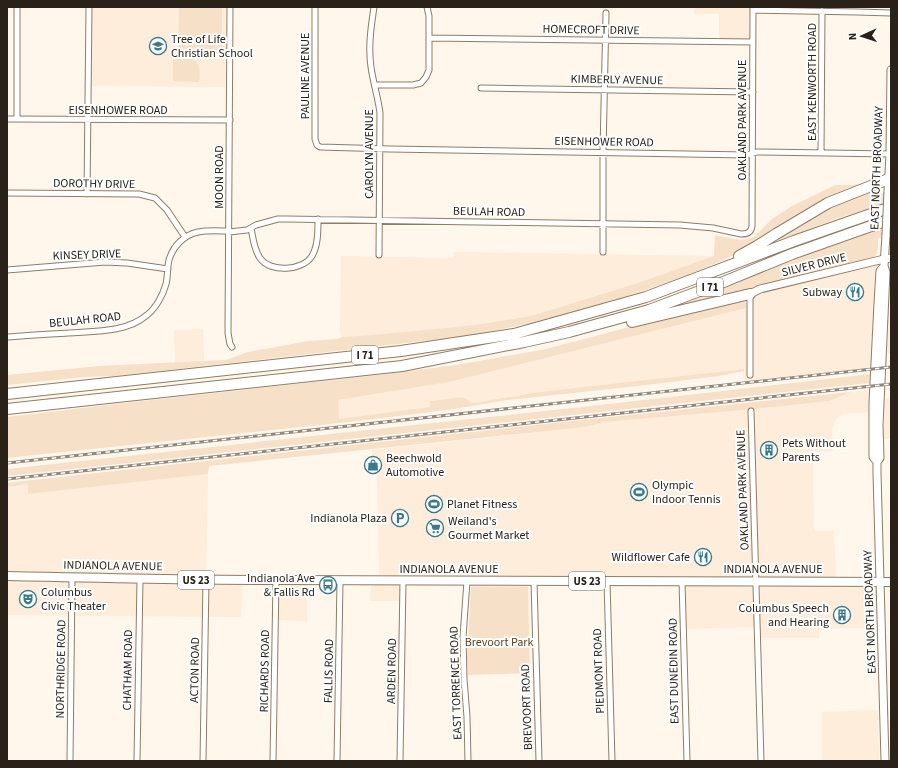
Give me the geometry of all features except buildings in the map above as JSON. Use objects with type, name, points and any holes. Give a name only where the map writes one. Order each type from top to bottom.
[{"type":"highway","points":[[695,279],[757,246],[828,203],[890,178]]},
{"type":"highway","name":"I 71","points":[[7,393],[402,351],[514,334],[646,297],[794,241],[891,207]]},
{"type":"highway","name":"I 71","points":[[7,409],[402,366],[524,342],[569,332],[649,310],[792,254],[891,220]]},
{"type":"highway","points":[[524,342],[544,342],[602,330],[750,294]]},
{"type":"highway","points":[[7,413],[48,404]]},
{"type":"main road","name":"EAST NORTH BROADWAY","points":[[885,761],[877,462],[880,458],[879,425],[886,272],[886,235],[890,178],[891,70]]},
{"type":"main road","name":"SILVER DRIVE","points":[[750,294],[760,290],[886,261]]},
{"type":"main road","name":"INDIANOLA AVENUE","points":[[7,576],[340,581],[891,582]]},
{"type":"street","points":[[17,7],[17,119]]},
{"type":"street","points":[[88,194],[89,7]]},
{"type":"street","name":"MOON ROAD","points":[[230,7],[228,333],[232,347]]},
{"type":"street","name":"PAULINE AVENUE","points":[[315,7],[315,142],[317,144]]},
{"type":"street","name":"CAROLYN AVENUE","points":[[374,7],[370,30],[370,65],[379,102],[380,113],[379,255]]},
{"type":"street","points":[[374,85],[413,85],[421,83],[426,78],[429,70],[429,16],[427,7]]},
{"type":"street","points":[[753,8],[891,14]]},
{"type":"street","name":"OAKLAND PARK AVENUE","points":[[750,232],[752,230],[753,8]]},
{"type":"street","name":"EAST KENWORTH ROAD","points":[[821,153],[822,11]]},
{"type":"street","points":[[603,252],[606,13]]},
{"type":"street","name":"HOMECROFT DRIVE","points":[[429,38],[753,42]]},
{"type":"street","name":"KIMBERLY AVENUE","points":[[480,88],[753,92]]},
{"type":"street","name":"EISENHOWER ROAD","points":[[7,119],[230,120]]},
{"type":"street","name":"EISENHOWER ROAD","points":[[317,144],[320,147],[325,148],[380,149],[746,155],[757,152],[890,154]]},
{"type":"street","name":"DOROTHY DRIVE","points":[[7,193],[139,194],[155,198],[167,210],[185,237]]},
{"type":"street","name":"BEULAH ROAD","points":[[7,337],[107,330],[125,326],[143,318],[154,308],[163,293],[166,284],[169,260],[173,251],[185,237],[204,231],[247,230],[256,225],[278,219],[680,225],[714,228],[741,234],[750,232]]},
{"type":"street","points":[[251,228],[260,258],[267,266],[282,269],[297,267],[305,264],[312,257],[317,237],[318,219]]},
{"type":"street","points":[[886,235],[891,243]]},
{"type":"street","name":"SILVER DRIVE","points":[[886,261],[891,254]]},
{"type":"street","name":"KINSEY DRIVE","points":[[7,270],[105,262],[127,263],[168,269]]},
{"type":"street","points":[[750,294],[750,375]]},
{"type":"street","name":"OAKLAND PARK AVENUE","points":[[751,411],[761,761]]},
{"type":"street","name":"NORTHRIDGE ROAD","points":[[70,761],[72,577]]},
{"type":"street","name":"CHATHAM ROAD","points":[[137,761],[140,579]]},
{"type":"street","name":"ACTON ROAD","points":[[203,761],[206,580]]},
{"type":"street","name":"RICHARDS ROAD","points":[[273,761],[276,580]]},
{"type":"street","name":"FALLIS ROAD","points":[[337,761],[340,581]]},
{"type":"street","name":"ARDEN ROAD","points":[[400,761],[403,581]]},
{"type":"street","name":"EAST TORRENCE ROAD","points":[[467,581],[463,637],[468,761]]},
{"type":"street","name":"BREVOORT ROAD","points":[[534,581],[539,761]]},
{"type":"street","name":"PIEDMONT ROAD","points":[[607,581],[612,761]]},
{"type":"street","name":"EAST DUNEDIN ROAD","points":[[682,581],[687,761]]},
{"type":"shaded area","name":"Tree of Life Christian School","points":[[91,7],[226,7],[225,87],[91,86]]},
{"type":"shaded area","points":[[694,7],[752,7],[752,42],[719,41],[719,14],[694,14]]},
{"type":"shaded area","points":[[454,252],[715,256],[638,283],[531,316],[475,325],[342,337],[340,333],[341,256],[453,258]]},
{"type":"shaded area","points":[[891,255],[891,353],[887,353],[887,366],[744,381],[743,369],[539,392],[473,403],[462,397],[430,401],[430,407],[339,420],[337,400],[449,382],[746,308],[748,290],[753,287],[871,259],[876,256]]},
{"type":"shaded area","points":[[203,329],[204,361],[175,363],[174,330]]},
{"type":"shaded area","points":[[871,390],[876,404],[888,398],[891,402],[891,439],[876,439],[876,412],[842,414],[835,420],[832,428],[833,451],[813,452],[814,531],[834,531],[836,581],[879,582],[880,627],[819,629],[819,638],[758,638],[756,627],[683,629],[682,581],[528,581],[528,587],[471,587],[453,581],[379,581],[377,473],[373,474],[372,450],[586,427],[604,422],[829,401],[851,392]]},
{"type":"shaded area","points":[[208,474],[206,575],[243,576],[241,617],[7,615],[7,487],[28,484],[28,494]]},
{"type":"shaded area","points":[[276,576],[307,576],[307,621],[276,620]]},
{"type":"shaded area","points":[[371,582],[402,582],[401,601],[370,601]]},
{"type":"shaded area","points":[[878,710],[879,761],[822,761],[822,712]]},
{"type":"green space","points":[[179,7],[222,7],[222,57],[178,57]]},
{"type":"green space","points":[[189,58],[198,64],[200,72],[199,82],[173,81],[173,59]]},
{"type":"green space","points":[[866,183],[748,248],[719,262],[685,276],[625,297],[547,320],[468,336],[116,376],[84,377],[7,385],[7,375],[99,366],[226,360],[248,352],[308,341],[475,325],[531,316],[638,283],[714,256],[715,235],[741,240],[754,237],[772,219],[792,206],[835,185],[854,185]]},
{"type":"green space","points":[[875,188],[879,188],[881,190],[881,194],[891,192],[891,201],[835,219],[759,249],[806,218]]},
{"type":"green space","points":[[891,225],[891,235],[878,238],[877,252],[872,259],[672,308],[831,245]]},
{"type":"green space","points":[[742,300],[745,302],[746,308],[449,382],[338,400],[339,419],[430,407],[430,401],[462,397],[473,403],[539,392],[744,369],[744,371],[719,376],[508,400],[448,410],[349,422],[7,458],[7,417],[456,365],[546,349],[637,325]]},
{"type":"green space","points":[[870,374],[869,383],[7,476],[7,469],[600,405]]},
{"type":"green space","points":[[851,392],[829,401],[604,422],[586,427],[209,466],[208,474],[28,494],[28,484],[7,487],[7,483],[69,476]]},
{"type":"green space","name":"Brevoort Park","points":[[471,587],[528,587],[530,673],[468,675],[467,656]]},
{"type":"railway","points":[[7,463],[891,367]]},
{"type":"railway","points":[[7,479],[891,384]]},
{"type":"place","name":"Tree of Life Christian School","points":[[158,46]]},
{"type":"place","name":"Subway","points":[[855,292]]},
{"type":"place","name":"Pets Without Parents","points":[[769,450]]},
{"type":"place","name":"Beechwold Automotive","points":[[373,465]]},
{"type":"place","name":"Olympic Indoor Tennis","points":[[639,492]]},
{"type":"place","name":"Planet Fitness","points":[[434,504]]},
{"type":"place","name":"Indianola Plaza","points":[[400,518]]},
{"type":"place","name":"Weiland's Gourmet Market","points":[[435,528]]},
{"type":"place","name":"Wildflower Cafe","points":[[703,557]]},
{"type":"place","name":"Indianola Ave & Fallis Rd","points":[[328,585]]},
{"type":"place","name":"Columbus Civic Theater","points":[[28,599]]},
{"type":"place","name":"Columbus Speech and Hearing","points":[[842,615]]}]
